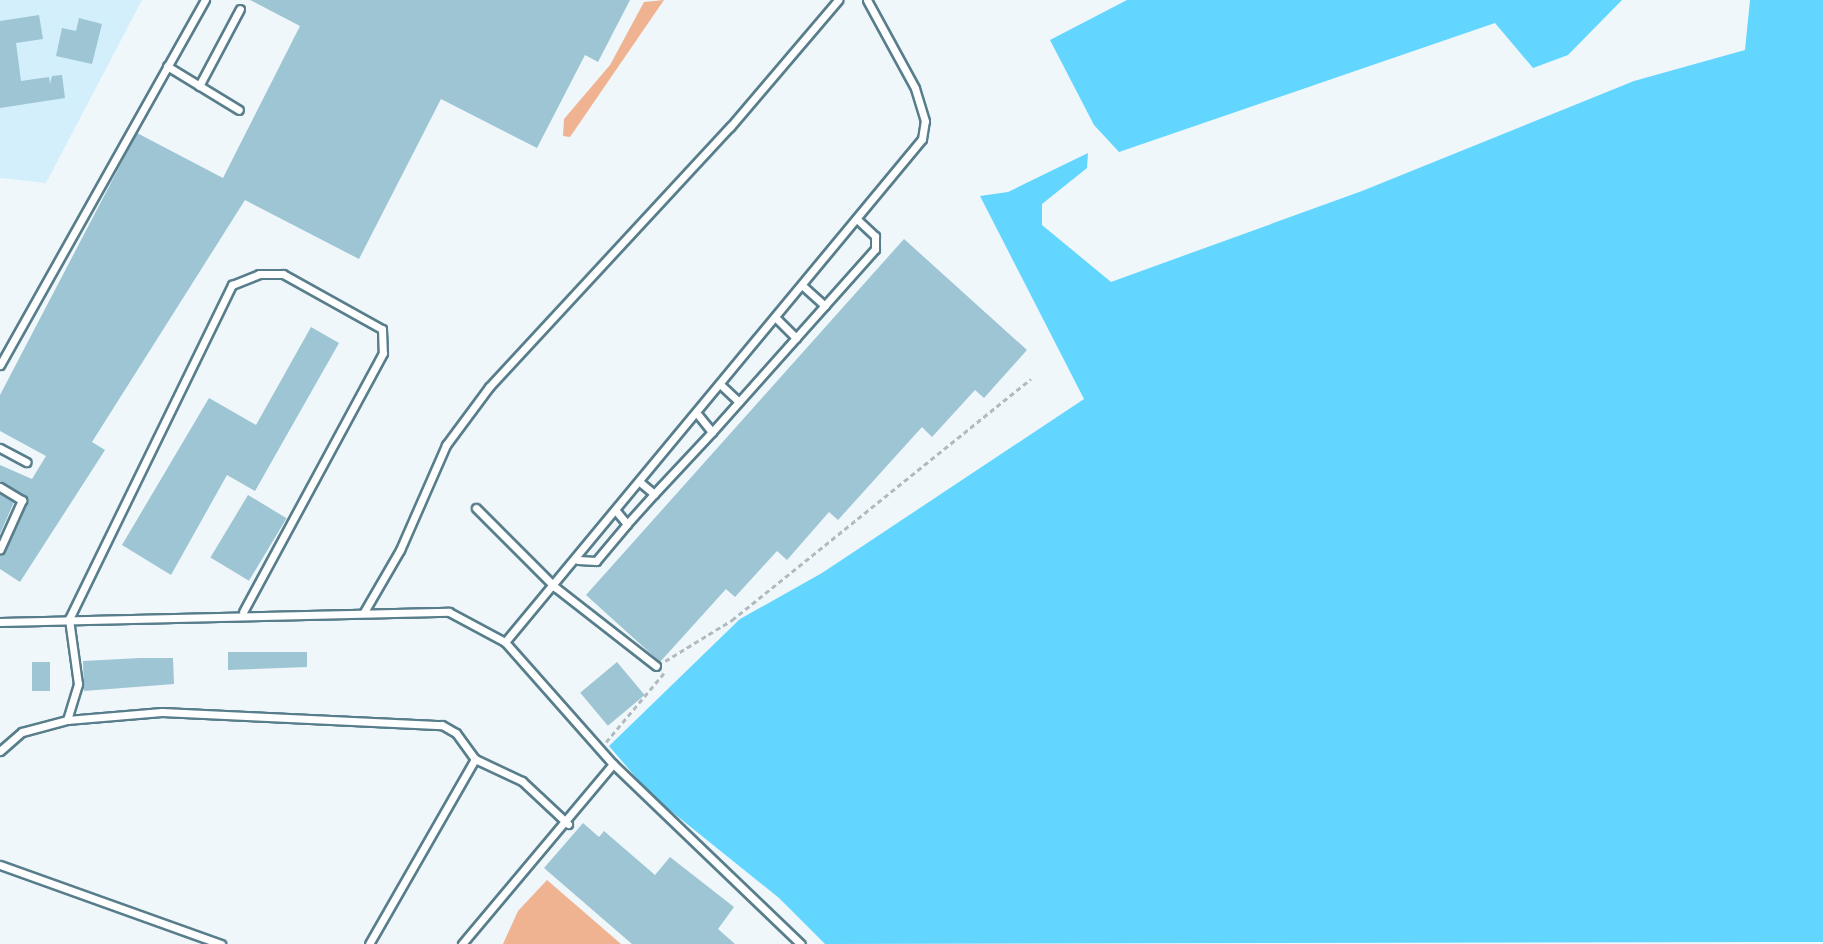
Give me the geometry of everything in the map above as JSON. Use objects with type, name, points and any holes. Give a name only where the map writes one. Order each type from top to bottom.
[{"type":"lane","points":[[0,365],[205,0]]},
{"type":"lane","points":[[364,612],[400,550],[446,445],[489,387],[730,127],[838,0]]},
{"type":"lane","points":[[505,642],[578,560],[912,156],[925,121],[879,12],[867,0]]},
{"type":"lane","points":[[200,86],[240,9]]},
{"type":"lane","points":[[167,66],[239,110]]},
{"type":"lane","points":[[578,560],[596,561],[875,249],[875,236],[859,221]]},
{"type":"lane","points":[[67,720],[78,684],[69,619],[232,285],[259,274],[283,274],[382,329],[383,353],[243,612]]},
{"type":"lane","points":[[804,287],[825,306]]},
{"type":"lane","points":[[777,319],[796,338]]},
{"type":"lane","points":[[722,386],[739,402]]},
{"type":"lane","points":[[698,415],[712,432]]},
{"type":"lane","points":[[0,448],[26,463]]},
{"type":"lane","points":[[641,483],[654,494]]},
{"type":"lane","points":[[0,487],[22,500],[0,549]]},
{"type":"lane","points":[[476,508],[555,587],[656,666]]},
{"type":"lane","points":[[617,512],[627,524]]},
{"type":"lane","points":[[0,622],[69,619],[170,622],[243,612],[459,612],[505,642],[598,750],[801,944]]},
{"type":"lane","points":[[0,751],[22,732],[67,720],[162,712],[442,725],[469,744],[475,759],[522,781],[568,824]]},
{"type":"lane","points":[[369,944],[475,759]]},
{"type":"lane","points":[[462,944],[568,824],[612,764]]},
{"type":"lane","points":[[0,865],[221,944]]},
{"type":"path","points":[[598,750],[663,678],[656,666],[732,620],[1031,379]]},
{"type":"shaded area","points":[[0,0],[142,0],[46,183],[0,178]]},
{"type":"shaded area","points":[[664,0],[570,137],[563,136],[564,119],[610,65],[644,2]]},
{"type":"shaded area","points":[[547,880],[621,944],[503,944],[518,911]]},
{"type":"water","points":[[1127,0],[1622,0],[1568,55],[1533,68],[1495,23],[1119,152],[1094,125],[1050,40]]},
{"type":"water","points":[[1750,0],[1823,0],[1823,942],[825,944],[779,898],[651,795],[609,746],[740,619],[822,573],[1084,399],[980,196],[1008,192],[1088,153],[1087,168],[1042,204],[1042,225],[1111,282],[1362,191],[1634,81],[1745,50]]},
{"type":"building","points":[[250,0],[630,0],[598,62],[585,55],[537,148],[441,99],[359,259],[245,200],[92,442],[105,450],[20,582],[0,569],[0,555],[28,499],[0,481],[0,465],[32,479],[46,456],[0,431],[0,395],[137,133],[223,178],[300,26]]},
{"type":"building","points":[[39,15],[43,39],[16,43],[21,81],[49,77],[50,84],[52,76],[62,75],[65,98],[0,108],[0,21]]},
{"type":"building","points":[[79,18],[102,24],[92,64],[56,56],[62,28],[76,31]]},
{"type":"building","points":[[904,239],[1027,350],[984,398],[975,390],[932,437],[922,427],[838,520],[829,512],[787,560],[777,551],[735,597],[726,589],[660,662],[586,595]]},
{"type":"building","points":[[311,327],[339,343],[255,491],[227,475],[171,575],[122,545],[209,398],[256,425]]},
{"type":"building","points":[[0,494],[14,502],[0,534]]},
{"type":"building","points":[[248,495],[287,518],[249,581],[210,558]]},
{"type":"building","points":[[228,652],[307,652],[307,667],[228,670]]},
{"type":"building","points":[[173,658],[174,684],[84,691],[83,661]]},
{"type":"building","points":[[32,662],[50,662],[50,691],[32,691]]},
{"type":"building","points":[[617,662],[645,695],[608,726],[580,693]]},
{"type":"building","points":[[583,823],[599,837],[604,831],[655,875],[670,857],[734,907],[718,929],[735,944],[632,944],[544,868]]}]
